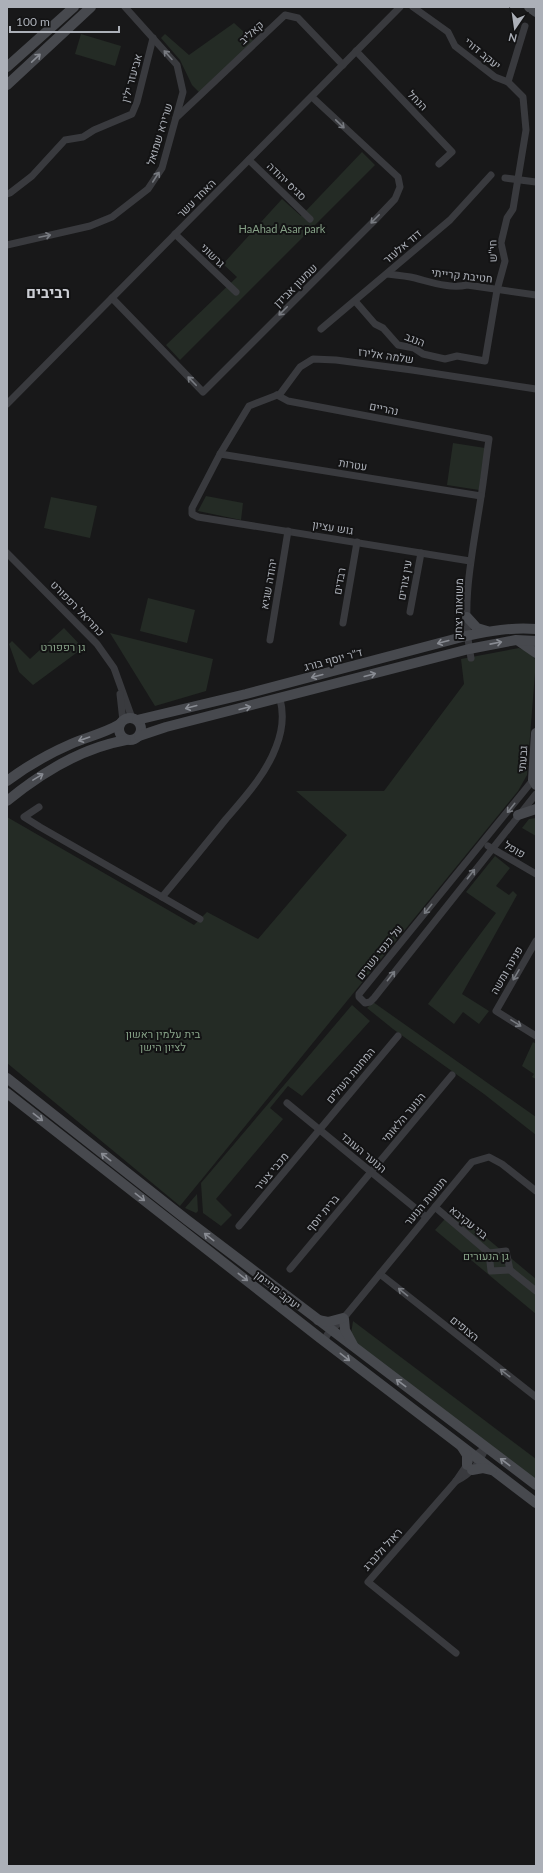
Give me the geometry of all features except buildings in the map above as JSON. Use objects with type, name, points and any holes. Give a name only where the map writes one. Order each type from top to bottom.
[{"type":"main road","points":[[7,67],[74,7]]},
{"type":"main road","points":[[7,85],[91,7]]},
{"type":"main road","points":[[528,7],[536,12]]},
{"type":"main road","points":[[467,617],[477,628],[489,631]]},
{"type":"main road","name":"ד\"ר יוסף בורג","points":[[7,781],[36,761],[72,743],[128,721],[246,694],[466,636],[520,627],[536,629]]},
{"type":"main road","points":[[516,640],[529,646],[536,653]]},
{"type":"main road","points":[[7,801],[29,782],[95,749],[126,740],[134,740],[139,736],[166,727],[470,653],[516,640],[536,641]]},
{"type":"main road","points":[[126,740],[119,734],[128,721],[141,726],[139,736]]},
{"type":"main road","name":"גבעתי","points":[[535,782],[536,733]]},
{"type":"main road","points":[[518,815],[536,809]]},
{"type":"main road","name":"יעקב פריימן","points":[[7,1078],[317,1320],[536,1485]]},
{"type":"main road","name":"יעקב פריימן","points":[[7,1093],[325,1341],[536,1502]]},
{"type":"main road","points":[[317,1320],[328,1322],[345,1317],[346,1333],[355,1348]]},
{"type":"main road","points":[[461,1445],[467,1456],[469,1467],[493,1470]]},
{"type":"street","name":"שרירא שמואל","points":[[7,245],[90,226],[112,217],[148,188],[162,168],[183,92],[177,65],[125,7]]},
{"type":"street","name":"שרירא שמואל","points":[[128,7],[134,16]]},
{"type":"street","name":"האחד עשר","points":[[7,404],[400,7]]},
{"type":"street","name":"יעקב דורי","points":[[413,7],[448,32],[456,46],[495,77],[508,82],[523,96],[526,130],[524,142]]},
{"type":"street","name":"קאליב","points":[[176,118],[285,15],[298,18],[343,65]]},
{"type":"street","points":[[508,82],[525,26]]},
{"type":"street","name":"אביעזר ילין","points":[[7,194],[10,194],[32,176],[65,140],[83,137],[94,130],[132,114],[137,102],[153,38]]},
{"type":"street","name":"הנחל","points":[[356,51],[452,152],[439,164]]},
{"type":"street","name":"שמעון אבידן","points":[[112,298],[203,392],[330,265],[395,199],[400,187],[398,177],[312,97]]},
{"type":"street","name":"חי\"ש","points":[[485,361],[505,261],[501,243],[507,218],[513,209],[524,142]]},
{"type":"street","name":"סגיס יהודה","points":[[249,160],[310,218]]},
{"type":"street","name":"דוד אלעזר","points":[[321,329],[450,220],[491,174]]},
{"type":"street","points":[[505,178],[536,182]]},
{"type":"street","name":"גרשוני","points":[[175,234],[236,292]]},
{"type":"street","name":"חטיבת קרייתי","points":[[387,274],[416,278],[425,282],[536,295]]},
{"type":"street","name":"הנגב","points":[[355,301],[375,324],[383,328],[398,345],[414,348],[423,354],[445,359],[456,356],[485,361]]},
{"type":"street","name":"שלמה אלירז","points":[[220,454],[249,406],[277,396],[285,389],[300,367],[312,359],[336,360],[404,369],[536,389]]},
{"type":"street","name":"נהריים","points":[[277,396],[288,401],[489,440],[482,496]]},
{"type":"street","name":"עטרות","points":[[220,454],[482,496]]},
{"type":"street","name":"גוש עציון","points":[[220,454],[192,508],[192,514],[198,517],[470,561]]},
{"type":"street","points":[[470,561],[482,496]]},
{"type":"street","name":"יהודה שגיא","points":[[270,640],[288,531]]},
{"type":"street","name":"רבדים","points":[[343,624],[357,542]]},
{"type":"street","name":"כתריאל רפפורט","points":[[7,553],[97,644],[114,668],[128,721]]},
{"type":"street","name":"עין צורים","points":[[410,612],[421,553]]},
{"type":"street","name":"משואות יצחק","points":[[470,561],[466,636],[470,653]]},
{"type":"street","points":[[162,897],[243,799],[266,768],[276,746],[281,725],[282,710],[280,699]]},
{"type":"street","name":"על כנפי נשרים","points":[[535,782],[482,843],[359,994],[359,997],[365,1003],[370,1002],[374,998],[536,794]]},
{"type":"street","points":[[39,807],[24,817],[200,919]]},
{"type":"street","name":"פופל","points":[[482,843],[536,874]]},
{"type":"street","name":"פנינה ומשה","points":[[536,941],[496,1011],[536,1036]]},
{"type":"street","name":"המחנות העולים","points":[[319,1129],[398,1036]]},
{"type":"street","name":"הנוער הלאומי","points":[[371,1172],[452,1075]]},
{"type":"street","name":"הנוער העובד","points":[[287,1103],[426,1218]]},
{"type":"street","name":"מכבי צעיר","points":[[239,1226],[319,1129]]},
{"type":"street","name":"תנועות הנוער","points":[[325,1341],[472,1162],[481,1158],[489,1157],[502,1164],[536,1191]]},
{"type":"street","name":"ברית יוסף","points":[[290,1269],[371,1172]]},
{"type":"street","name":"בני עקיבא","points":[[435,1208],[489,1252],[506,1251],[510,1270],[491,1271],[489,1252]]},
{"type":"street","points":[[510,1270],[536,1291]]},
{"type":"street","name":"הצופים","points":[[380,1274],[535,1395]]},
{"type":"street","name":"ראול ולנברג","points":[[456,1653],[368,1582],[486,1448]]},
{"type":"green space","points":[[234,23],[255,42],[201,94],[192,85],[180,60],[161,38],[165,34],[189,55]]},
{"type":"green space","points":[[81,34],[121,46],[115,66],[75,54]]},
{"type":"green space","name":"HaAhad Asar park","points":[[362,152],[375,165],[180,360],[166,345],[237,277],[223,264],[282,199],[301,216]]},
{"type":"green space","points":[[453,443],[485,448],[479,490],[447,485]]},
{"type":"green space","points":[[206,496],[243,503],[241,520],[198,511]]},
{"type":"green space","points":[[51,497],[97,506],[90,538],[44,528]]},
{"type":"green space","points":[[148,598],[195,610],[187,643],[140,631]]},
{"type":"green space","name":"גן רפפורט","points":[[64,628],[83,648],[33,685],[19,672],[9,644],[12,641],[30,659]]},
{"type":"green space","points":[[110,633],[213,659],[206,691],[155,706]]},
{"type":"green space","name":"בית עלמין ראשון לציון הישן","points":[[519,648],[529,652],[536,660],[527,775],[518,791],[180,1206],[7,1063],[7,817],[194,925],[207,912],[258,939],[347,835],[296,791],[384,791],[464,684],[461,659]]},
{"type":"green space","points":[[536,818],[536,836],[522,828],[529,819]]},
{"type":"green space","points":[[495,856],[510,868],[496,886],[509,895],[513,891],[517,895],[462,994],[489,1011],[479,1024],[463,1012],[454,1024],[428,1004],[496,913],[466,892]]},
{"type":"green space","points":[[373,1002],[536,1117],[536,1135],[484,1094],[393,1029],[367,1008]]},
{"type":"green space","points":[[352,1005],[370,1021],[302,1096],[288,1086],[270,1108],[283,1119],[216,1199],[232,1215],[221,1226],[203,1213],[201,1183]]},
{"type":"green space","points":[[533,1042],[536,1044],[536,1079],[532,1077],[534,1074],[522,1066]]},
{"type":"green space","points":[[197,1194],[198,1211],[196,1213],[185,1208]]},
{"type":"green space","name":"גן הנעורים","points":[[453,1210],[536,1279],[536,1314],[435,1230]]},
{"type":"green space","points":[[353,1321],[536,1459],[536,1485],[361,1353],[351,1334]]},
{"type":"district","name":"רביבים","points":[[48,292]]}]
